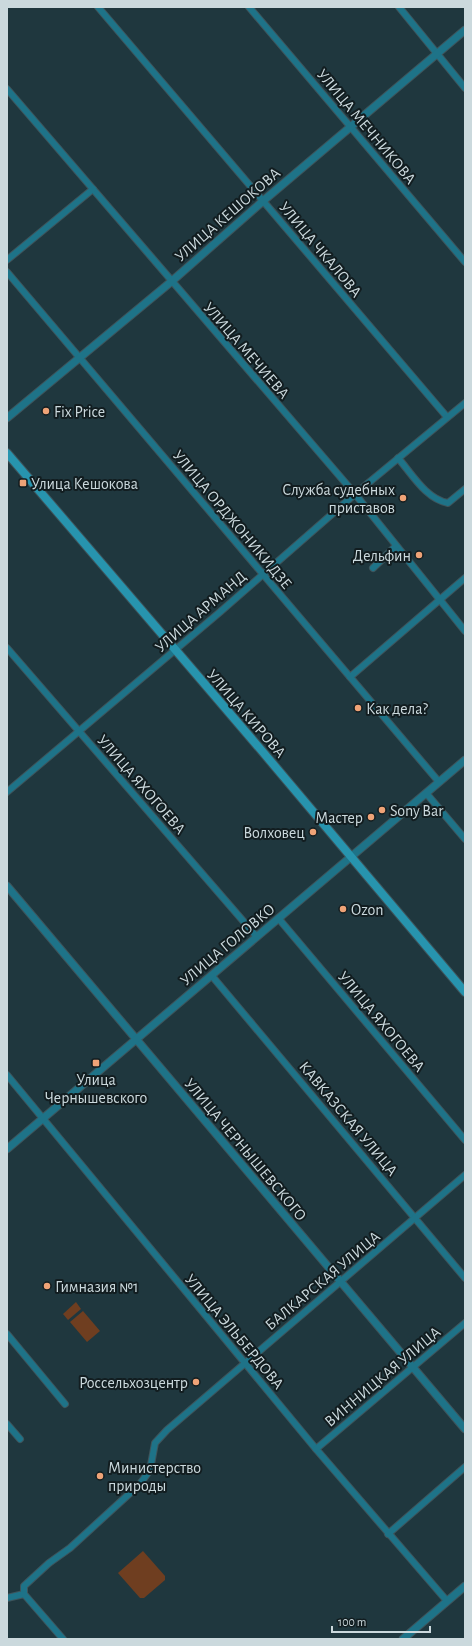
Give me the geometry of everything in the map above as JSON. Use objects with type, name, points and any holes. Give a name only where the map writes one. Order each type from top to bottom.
[{"type":"main road","name":"УЛИЦА КИРОВА","points":[[7,453],[352,857],[465,992]]},
{"type":"street","name":"УЛИЦА ЧКАЛОВА","points":[[98,7],[447,417]]},
{"type":"street","name":"УЛИЦА МЕЧНИКОВА","points":[[249,7],[465,262]]},
{"type":"street","points":[[399,7],[465,88]]},
{"type":"street","name":"УЛИЦА КЕШОКОВА","points":[[7,418],[172,281],[263,201],[465,30]]},
{"type":"street","name":"УЛИЦА МЕЧИЕВА","points":[[7,89],[355,494],[465,631]]},
{"type":"street","points":[[7,260],[93,189]]},
{"type":"street","name":"УЛИЦА ОРДЖОНИКИДЗЕ","points":[[7,272],[439,782]]},
{"type":"street","name":"УЛИЦА АРМАНД","points":[[7,792],[355,494],[465,403]]},
{"type":"street","points":[[398,458],[424,489],[436,499],[448,503],[465,489]]},
{"type":"street","points":[[373,568],[396,546]]},
{"type":"street","points":[[350,677],[465,578]]},
{"type":"street","name":"УЛИЦА ЯХОГОЕВА","points":[[7,648],[257,937]]},
{"type":"street","name":"УЛИЦА ГОЛОВКО","points":[[7,1149],[465,760]]},
{"type":"street","points":[[426,793],[465,840]]},
{"type":"street","name":"УЛИЦА ЧЕРНЫШЕВСКОГО","points":[[7,886],[465,1429]]},
{"type":"street","name":"УЛИЦА ЯХОГОЕВА","points":[[279,919],[465,1140]]},
{"type":"street","name":"КАВКАЗСКАЯ УЛИЦА","points":[[212,976],[465,1278]]},
{"type":"street","name":"УЛИЦА ЭЛЬБЕРДОВА","points":[[7,1075],[108,1200],[245,1362],[316,1449],[447,1601]]},
{"type":"street","name":"БАЛКАРСКАЯ УЛИЦА","points":[[24,1594],[24,1586],[49,1563],[70,1548],[147,1475],[155,1444],[167,1430],[465,1175]]},
{"type":"street","name":"ВИННИЦКАЯ УЛИЦА","points":[[316,1449],[413,1368],[465,1322]]},
{"type":"street","points":[[7,1334],[65,1401],[65,1404]]},
{"type":"street","points":[[7,1424],[20,1439]]},
{"type":"street","points":[[388,1534],[465,1468]]},
{"type":"street","points":[[403,1639],[465,1586]]},
{"type":"street","points":[[7,1598],[24,1594],[63,1639]]},
{"type":"shaded area","points":[[76,1302],[81,1309],[68,1320],[63,1314]]},
{"type":"shaded area","points":[[83,1311],[100,1331],[87,1342],[70,1322]]},
{"type":"shaded area","points":[[143,1551],[165,1576],[165,1580],[144,1598],[140,1598],[118,1573]]},
{"type":"place","name":"Fix Price","points":[[46,411]]},
{"type":"place","name":"Улица Кешокова","points":[[23,483]]},
{"type":"place","name":"Служба судебных приставов","points":[[403,498]]},
{"type":"place","name":"Дельфин","points":[[419,555]]},
{"type":"place","name":"Как дела?","points":[[358,708]]},
{"type":"place","name":"Sony Bar","points":[[382,810]]},
{"type":"place","name":"Мастер","points":[[371,817]]},
{"type":"place","name":"Волховец","points":[[313,832]]},
{"type":"place","name":"Ozon","points":[[343,909]]},
{"type":"place","name":"Улица Чернышевского","points":[[96,1063]]},
{"type":"place","name":"Гимназия №1","points":[[47,1286]]},
{"type":"place","name":"Россельхозцентр","points":[[196,1382]]},
{"type":"place","name":"Министерство природы","points":[[100,1476]]}]
